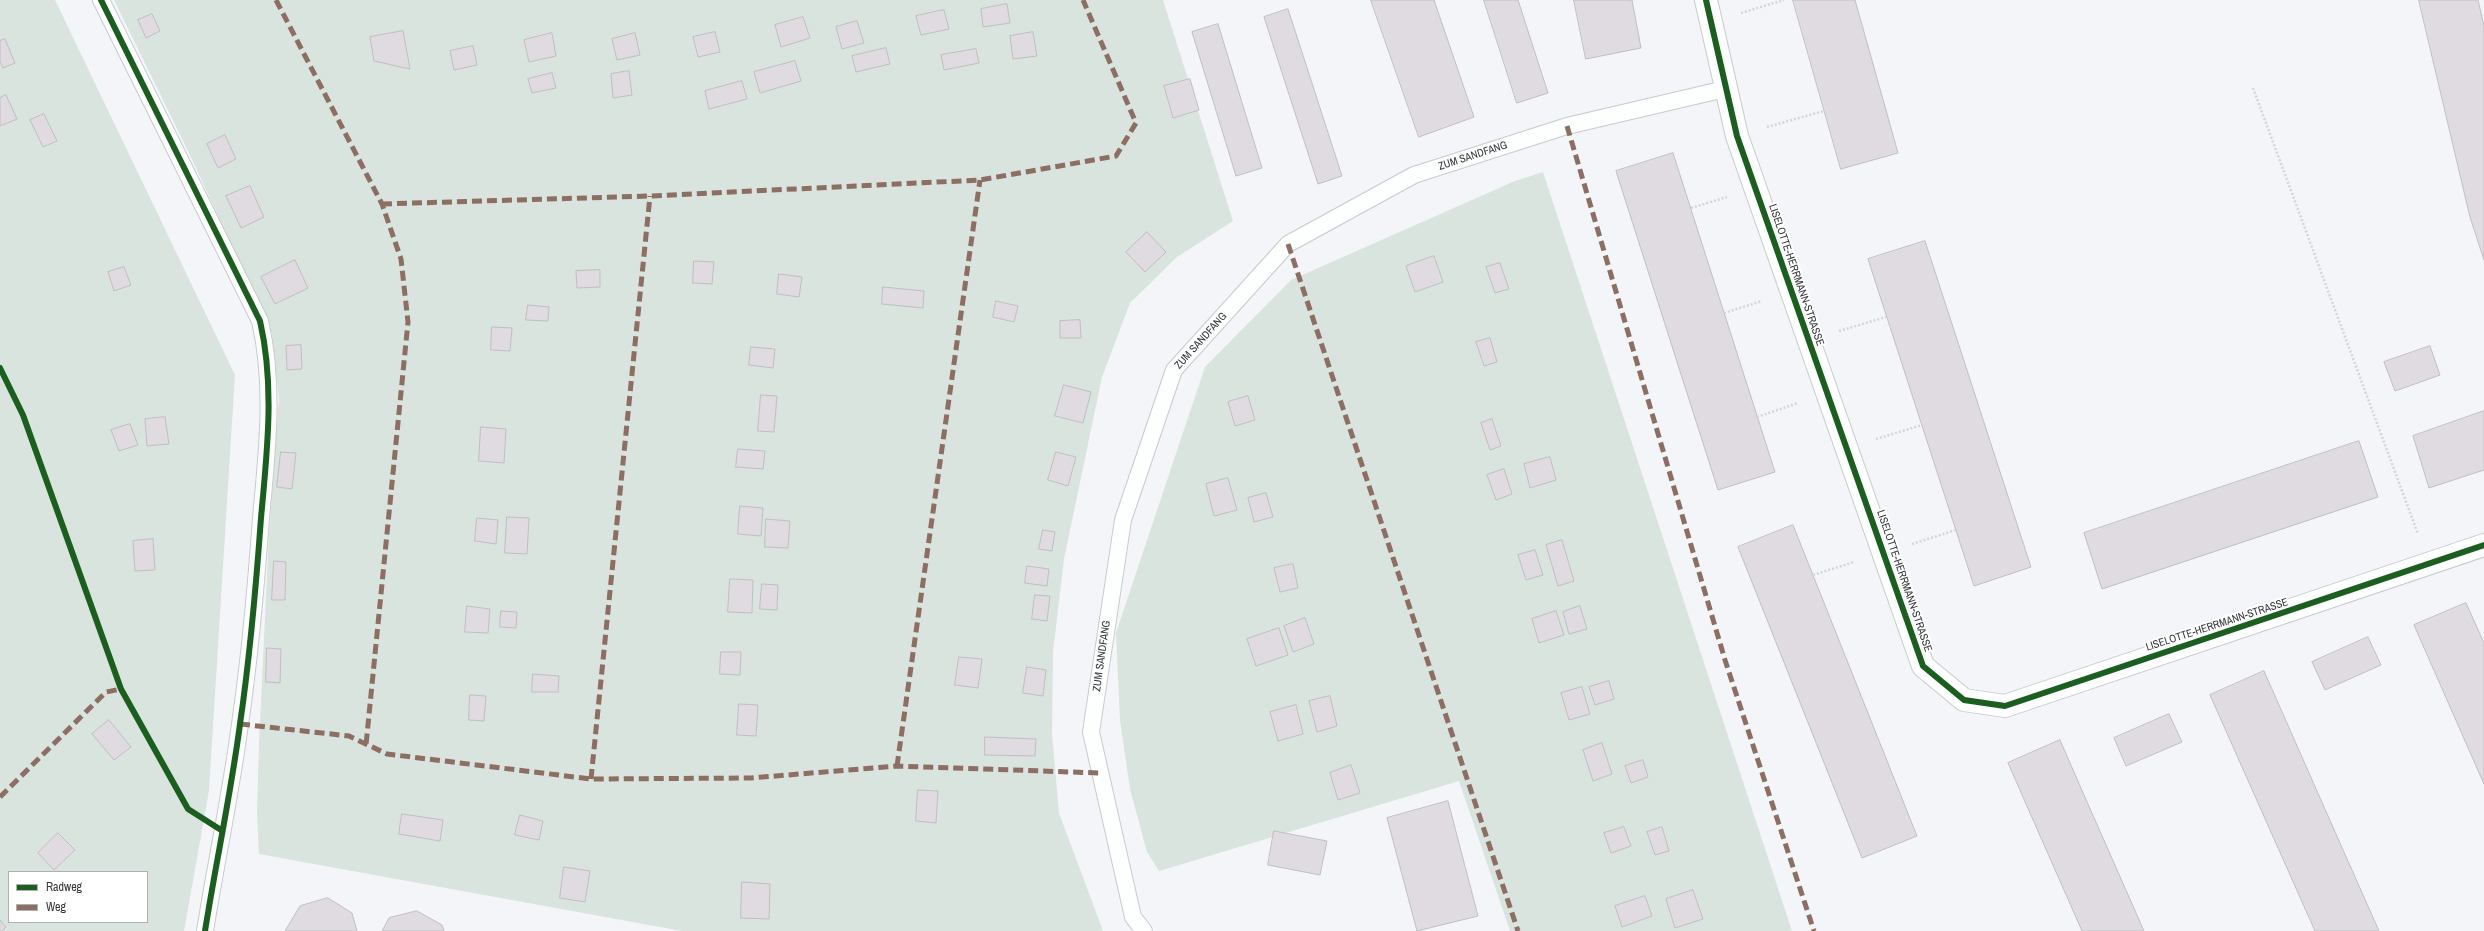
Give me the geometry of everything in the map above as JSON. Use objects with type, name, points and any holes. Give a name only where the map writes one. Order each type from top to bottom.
[{"type":"street","name":"LISELOTTE-HERRMANN-STRASSE","points":[[1706,0],[1725,89],[1737,136],[1923,666],[1964,700],[2005,706],[2429,565],[2484,545]]},
{"type":"lane","points":[[101,0],[260,321],[266,349],[269,379],[268,440],[258,562],[240,724],[205,931]]},
{"type":"lane","name":"ZUM SANDFANG","points":[[1144,931],[1133,917],[1091,732],[1123,520],[1174,370],[1288,244],[1414,175],[1567,126],[1725,89]]},
{"type":"path","points":[[1710,21],[1784,0]]},
{"type":"path","points":[[2253,88],[2429,565]]},
{"type":"path","points":[[1737,136],[1824,111]]},
{"type":"path","points":[[1691,208],[1755,188]]},
{"type":"path","points":[[1724,313],[1791,291]]},
{"type":"path","points":[[1809,341],[1886,317]]},
{"type":"path","points":[[1757,417],[1827,394]]},
{"type":"path","points":[[1846,449],[1922,426]]},
{"type":"path","points":[[1813,575],[1956,530]]},
{"type":"shaded area","points":[[0,0],[55,0],[235,375],[209,791],[184,931],[0,931]]},
{"type":"shaded area","points":[[114,0],[1163,0],[1233,221],[1177,257],[1130,303],[1102,377],[1064,559],[1053,652],[1052,734],[1059,813],[1103,931],[682,931],[259,854],[257,813],[259,743],[269,535],[279,399],[272,333],[190,155]]},
{"type":"shaded area","points":[[1543,172],[1792,931],[1510,931],[1459,781],[1159,871],[1147,852],[1130,789],[1120,720],[1116,633],[1205,367],[1291,280],[1515,181]]},
{"type":"building","points":[[1371,0],[1434,0],[1474,117],[1419,137]]},
{"type":"building","points":[[1484,0],[1518,0],[1548,93],[1517,103]]},
{"type":"building","points":[[1574,0],[1632,0],[1641,48],[1586,59]]},
{"type":"building","points":[[1793,0],[1855,0],[1898,153],[1841,169]]},
{"type":"building","points":[[2419,0],[2478,0],[2484,26],[2484,260],[2470,217]]},
{"type":"building","points":[[1007,4],[1010,23],[983,27],[981,9]]},
{"type":"building","points":[[1288,9],[1342,176],[1318,184],[1264,17]]},
{"type":"building","points":[[944,10],[949,29],[921,35],[916,16]]},
{"type":"building","points":[[152,14],[160,31],[146,38],[138,20]]},
{"type":"building","points":[[803,17],[810,38],[781,47],[775,25]]},
{"type":"building","points":[[857,21],[864,43],[842,49],[836,27]]},
{"type":"building","points":[[1218,24],[1262,168],[1236,176],[1192,32]]},
{"type":"building","points":[[403,31],[410,69],[374,61],[370,37]]},
{"type":"building","points":[[715,32],[720,52],[698,57],[693,37]]},
{"type":"building","points":[[1033,32],[1037,56],[1013,59],[1010,36]]},
{"type":"building","points":[[552,33],[556,56],[529,62],[524,40]]},
{"type":"building","points":[[635,33],[640,55],[617,60],[612,39]]},
{"type":"building","points":[[5,39],[15,63],[3,68],[0,61],[0,41]]},
{"type":"building","points":[[473,46],[477,65],[454,70],[450,51]]},
{"type":"building","points":[[886,48],[890,64],[856,72],[852,56]]},
{"type":"building","points":[[976,49],[979,63],[944,70],[941,55]]},
{"type":"building","points":[[795,61],[801,81],[760,93],[754,72]]},
{"type":"building","points":[[629,71],[632,95],[613,98],[611,74]]},
{"type":"building","points":[[552,73],[556,88],[532,93],[528,79]]},
{"type":"building","points":[[1190,79],[1199,110],[1173,118],[1164,86]]},
{"type":"building","points":[[742,81],[747,99],[709,109],[705,91]]},
{"type":"building","points":[[6,95],[17,119],[0,126],[0,98]]},
{"type":"building","points":[[44,114],[57,141],[43,147],[30,120]]},
{"type":"building","points":[[225,135],[236,159],[218,168],[207,144]]},
{"type":"building","points":[[1673,153],[1775,472],[1718,490],[1616,171]]},
{"type":"building","points":[[250,186],[264,217],[241,228],[226,196]]},
{"type":"building","points":[[1147,232],[1166,252],[1145,272],[1126,252]]},
{"type":"building","points":[[1925,241],[2031,567],[1974,586],[1868,259]]},
{"type":"building","points":[[1434,256],[1443,282],[1415,292],[1406,266]]},
{"type":"building","points":[[295,260],[308,288],[275,304],[261,277]]},
{"type":"building","points":[[694,261],[714,262],[712,284],[693,283]]},
{"type":"building","points":[[1500,263],[1509,289],[1495,293],[1486,267]]},
{"type":"building","points":[[124,267],[131,285],[114,291],[108,272]]},
{"type":"building","points":[[600,270],[600,287],[577,288],[576,271]]},
{"type":"building","points":[[779,274],[802,277],[799,297],[777,294]]},
{"type":"building","points":[[883,287],[924,291],[923,308],[882,304]]},
{"type":"building","points":[[996,301],[1018,306],[1014,322],[993,317]]},
{"type":"building","points":[[528,305],[549,307],[548,321],[526,320]]},
{"type":"building","points":[[1080,320],[1081,338],[1060,338],[1060,321]]},
{"type":"building","points":[[492,327],[512,328],[510,351],[491,350]]},
{"type":"building","points":[[1490,338],[1497,362],[1484,366],[1476,342]]},
{"type":"building","points":[[301,345],[302,369],[287,370],[286,346]]},
{"type":"building","points":[[2430,346],[2440,375],[2395,391],[2384,362]]},
{"type":"building","points":[[751,347],[775,349],[773,368],[749,365]]},
{"type":"building","points":[[1064,385],[1091,392],[1083,423],[1055,416]]},
{"type":"building","points":[[761,395],[777,396],[774,432],[758,431]]},
{"type":"building","points":[[1248,396],[1255,420],[1235,426],[1228,402]]},
{"type":"building","points":[[2484,411],[2484,470],[2429,488],[2413,436]]},
{"type":"building","points":[[165,417],[169,444],[147,446],[145,419]]},
{"type":"building","points":[[1492,419],[1501,446],[1490,450],[1481,423]]},
{"type":"building","points":[[130,424],[138,445],[119,451],[111,430]]},
{"type":"building","points":[[481,427],[506,429],[504,463],[479,461]]},
{"type":"building","points":[[2359,441],[2378,497],[2102,589],[2084,533]]},
{"type":"building","points":[[738,449],[765,451],[763,469],[736,467]]},
{"type":"building","points":[[281,452],[296,453],[292,489],[277,487]]},
{"type":"building","points":[[1056,452],[1076,457],[1068,486],[1048,480]]},
{"type":"building","points":[[1550,457],[1556,480],[1530,488],[1524,464]]},
{"type":"building","points":[[1504,469],[1512,494],[1496,500],[1487,475]]},
{"type":"building","points":[[1228,478],[1237,510],[1214,516],[1206,484]]},
{"type":"building","points":[[1266,493],[1273,517],[1254,522],[1248,498]]},
{"type":"building","points":[[740,506],[763,508],[761,536],[738,534]]},
{"type":"building","points":[[507,517],[529,518],[527,554],[505,553]]},
{"type":"building","points":[[477,518],[498,520],[496,544],[475,541]]},
{"type":"building","points":[[766,519],[790,521],[788,548],[765,547]]},
{"type":"building","points":[[1793,525],[1917,836],[1862,858],[1738,547]]},
{"type":"building","points":[[1043,530],[1055,532],[1052,551],[1039,549]]},
{"type":"building","points":[[153,539],[155,570],[135,571],[133,541]]},
{"type":"building","points":[[1562,540],[1574,581],[1558,586],[1546,545]]},
{"type":"building","points":[[1535,550],[1543,575],[1526,580],[1518,555]]},
{"type":"building","points":[[274,561],[286,562],[285,600],[272,600]]},
{"type":"building","points":[[1293,564],[1298,588],[1280,592],[1274,568]]},
{"type":"building","points":[[1027,566],[1049,569],[1047,586],[1025,583]]},
{"type":"building","points":[[730,579],[753,580],[752,613],[728,612]]},
{"type":"building","points":[[762,584],[778,585],[777,610],[760,609]]},
{"type":"building","points":[[1035,595],[1050,596],[1047,621],[1032,619]]},
{"type":"building","points":[[2466,603],[2484,643],[2484,784],[2414,625]]},
{"type":"building","points":[[467,606],[490,609],[488,633],[465,632]]},
{"type":"building","points":[[1580,606],[1587,629],[1569,634],[1563,612]]},
{"type":"building","points":[[501,611],[517,612],[516,628],[500,627]]},
{"type":"building","points":[[1556,611],[1564,635],[1539,643],[1532,619]]},
{"type":"building","points":[[1305,618],[1314,644],[1293,652],[1284,626]]},
{"type":"building","points":[[1279,628],[1288,655],[1256,666],[1247,639]]},
{"type":"building","points":[[2368,637],[2381,665],[2325,690],[2312,662]]},
{"type":"building","points":[[267,648],[281,649],[280,683],[266,682]]},
{"type":"building","points":[[721,652],[741,652],[740,675],[720,674]]},
{"type":"building","points":[[959,657],[982,659],[978,688],[955,685]]},
{"type":"building","points":[[1027,667],[1046,670],[1043,696],[1023,693]]},
{"type":"building","points":[[2264,671],[2379,931],[2315,931],[2210,695]]},
{"type":"building","points":[[533,674],[559,676],[558,692],[532,692]]},
{"type":"building","points":[[1609,681],[1614,699],[1595,705],[1589,687]]},
{"type":"building","points":[[1582,687],[1590,714],[1569,720],[1561,693]]},
{"type":"building","points":[[470,695],[486,696],[484,721],[469,720]]},
{"type":"building","points":[[1330,696],[1337,726],[1317,732],[1309,701]]},
{"type":"building","points":[[739,704],[758,705],[756,736],[737,735]]},
{"type":"building","points":[[1296,705],[1303,734],[1278,741],[1270,712]]},
{"type":"building","points":[[2169,714],[2182,742],[2126,766],[2114,738]]},
{"type":"building","points":[[109,720],[131,747],[114,760],[92,734]]},
{"type":"building","points":[[985,737],[1036,739],[1035,756],[985,755]]},
{"type":"building","points":[[2060,740],[2144,931],[2082,931],[2008,763]]},
{"type":"building","points":[[1602,743],[1612,774],[1593,781],[1583,750]]},
{"type":"building","points":[[1643,760],[1648,777],[1631,783],[1625,766]]},
{"type":"building","points":[[1351,765],[1360,793],[1338,800],[1330,773]]},
{"type":"building","points":[[918,790],[938,791],[936,823],[916,821]]},
{"type":"building","points":[[1448,801],[1478,916],[1417,931],[1387,818]]},
{"type":"building","points":[[402,814],[443,820],[440,841],[399,834]]},
{"type":"building","points":[[520,815],[543,821],[539,840],[515,835]]},
{"type":"building","points":[[1624,827],[1631,846],[1611,853],[1604,833]]},
{"type":"building","points":[[1662,827],[1669,851],[1655,855],[1647,832]]},
{"type":"building","points":[[1274,831],[1327,841],[1320,875],[1268,865]]},
{"type":"building","points":[[58,833],[75,850],[54,870],[38,853]]},
{"type":"building","points":[[564,867],[590,871],[585,902],[560,898]]},
{"type":"building","points":[[742,882],[770,884],[769,919],[741,918]]},
{"type":"building","points":[[1693,890],[1703,919],[1675,928],[1666,899]]},
{"type":"building","points":[[1645,896],[1652,916],[1622,927],[1615,906]]},
{"type":"building","points":[[328,898],[352,913],[357,931],[285,931],[300,906]]},
{"type":"building","points":[[417,911],[442,925],[444,931],[382,931],[389,918]]},
{"type":"building","points":[[0,920],[6,927],[2,931],[0,931]]},
{"type":"marked path","points":[[276,0],[382,204],[401,259],[408,322],[366,745]]},
{"type":"marked path","points":[[382,204],[650,196],[980,180],[1116,156],[1136,123],[1083,0]]},
{"type":"marked path","points":[[1567,126],[1725,660],[1814,931]]},
{"type":"marked path","points":[[897,766],[980,180]]},
{"type":"marked path","points":[[591,779],[650,196]]},
{"type":"marked path","points":[[1288,244],[1518,931]]},
{"type":"marked path","points":[[0,797],[106,692],[121,689]]},
{"type":"marked path","points":[[240,724],[349,736],[387,754],[591,779],[751,778],[897,766],[1100,773]]},
{"type":"cycle path","points":[[101,0],[260,321],[265,345],[268,394],[267,444],[247,673],[228,802],[205,931]]},
{"type":"cycle path","points":[[1706,0],[1737,136],[1923,666],[1964,700],[2005,706],[2484,545]]},
{"type":"cycle path","points":[[0,368],[23,415],[121,689],[188,809],[221,830]]}]
